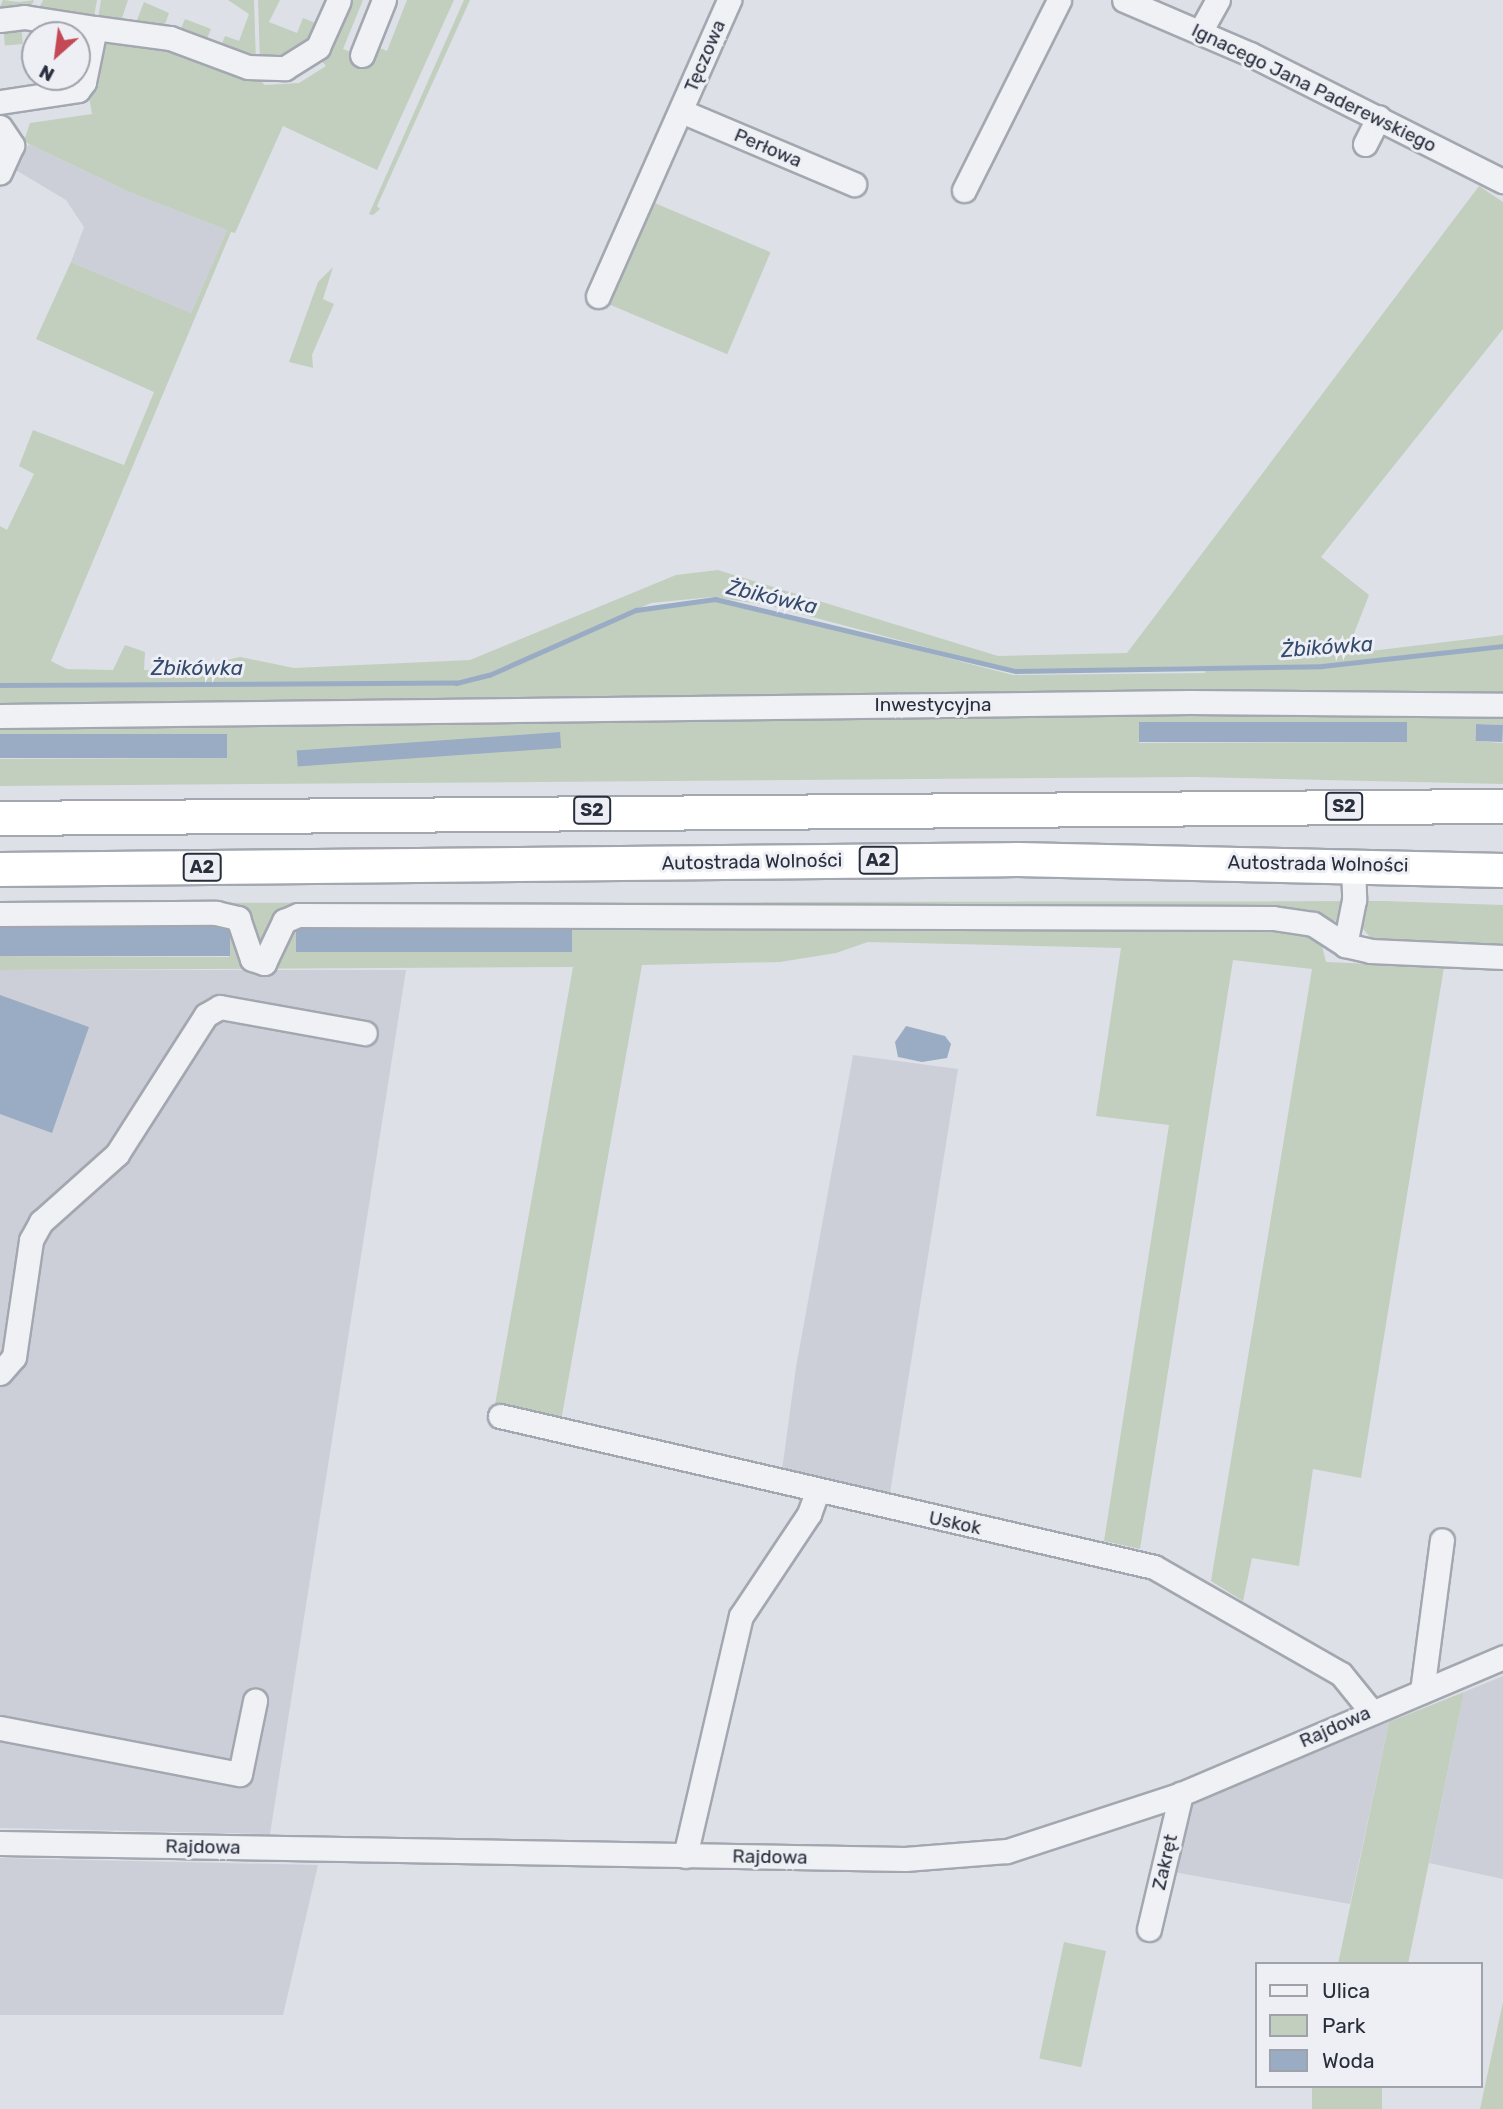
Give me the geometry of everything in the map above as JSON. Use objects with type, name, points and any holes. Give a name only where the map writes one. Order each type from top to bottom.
[{"type":"highway","name":"S2","points":[[0,818],[1503,806]]},
{"type":"highway","name":"Autostrada Wolności","points":[[0,869],[1017,859],[1353,864],[1503,870]]},
{"type":"street","points":[[0,20],[23,17],[170,38],[248,67],[271,70],[296,64],[312,53],[326,33],[339,0]]},
{"type":"street","points":[[362,55],[384,0]]},
{"type":"street","name":"Tęczowa","points":[[598,296],[729,0]]},
{"type":"street","points":[[964,190],[1059,0]]},
{"type":"street","name":"Ignacego Jana Paderewskiego","points":[[1124,0],[1199,32],[1378,117],[1503,181]]},
{"type":"street","points":[[1199,32],[1218,0]]},
{"type":"street","points":[[0,102],[78,90],[85,82],[95,28]]},
{"type":"street","name":"Perłowa","points":[[681,111],[855,184]]},
{"type":"street","points":[[1365,144],[1378,117]]},
{"type":"street","points":[[0,127],[12,145],[0,172]]},
{"type":"street","name":"Inwestycyjna","points":[[0,716],[1190,702],[1503,705]]},
{"type":"street","points":[[1345,945],[1354,900],[1353,864]]},
{"type":"street","points":[[0,914],[216,913],[238,918],[252,959],[264,963],[284,921],[298,915],[1273,918],[1313,925],[1345,945],[1371,951],[1503,957]]},
{"type":"street","points":[[0,1373],[14,1357],[32,1240],[41,1222],[117,1154],[206,1015],[220,1007],[365,1033]]},
{"type":"street","name":"Uskok","points":[[500,1416],[817,1492],[1154,1567],[1341,1674],[1371,1711]]},
{"type":"street","points":[[685,1856],[741,1616],[809,1514],[817,1492]]},
{"type":"street","points":[[1422,1691],[1442,1539]]},
{"type":"street","name":"Rajdowa","points":[[0,1843],[905,1860],[1007,1851],[1181,1794],[1503,1657]]},
{"type":"street","points":[[0,1728],[240,1774],[255,1701]]},
{"type":"street","name":"Zakręt","points":[[1149,1929],[1181,1794]]},
{"type":"shaded area","points":[[29,144],[129,192],[227,230],[191,313],[71,262],[84,227],[66,200],[14,169]]},
{"type":"shaded area","points":[[0,970],[406,970],[270,1834],[0,1828]]},
{"type":"shaded area","points":[[853,1055],[958,1069],[890,1493],[782,1470],[796,1367]]},
{"type":"shaded area","points":[[1503,1676],[1503,1879],[1429,1863],[1464,1692]]},
{"type":"shaded area","points":[[1389,1722],[1350,1904],[1168,1871],[1185,1807]]},
{"type":"shaded area","points":[[0,1858],[318,1865],[283,2015],[0,2015]]},
{"type":"green space","points":[[3,0],[34,0],[29,12],[0,7]]},
{"type":"green space","points":[[43,0],[97,0],[94,17],[37,13]]},
{"type":"green space","points":[[101,0],[128,0],[121,21],[98,18]]},
{"type":"green space","points":[[228,0],[254,0],[256,63],[220,48],[225,36],[239,41],[249,14]]},
{"type":"green space","points":[[258,0],[280,0],[269,22],[297,33],[303,18],[321,25],[306,50],[260,63]]},
{"type":"green space","points":[[347,0],[363,0],[343,49],[369,59],[375,46],[387,51],[407,0],[454,0],[377,170],[283,126],[235,233],[231,232],[51,661],[67,669],[113,670],[125,645],[145,652],[144,670],[185,670],[240,657],[294,668],[470,660],[676,575],[718,570],[998,656],[1127,653],[1479,186],[1503,202],[1503,329],[1321,557],[1369,595],[1346,654],[1503,635],[1503,694],[649,696],[0,706],[0,688],[469,683],[631,614],[660,606],[714,601],[746,606],[1013,675],[1205,673],[1204,666],[1012,670],[767,605],[712,597],[651,603],[487,674],[451,682],[0,683],[0,526],[7,530],[34,474],[19,466],[33,430],[124,465],[154,392],[36,339],[71,262],[191,313],[227,230],[129,192],[29,144],[24,141],[30,123],[92,114],[89,97],[91,90],[97,91],[100,76],[94,74],[101,39],[169,44],[254,75],[265,85],[299,83],[326,66],[318,57]]},
{"type":"green space","points":[[464,0],[470,0],[377,206],[380,209],[373,215],[369,214]]},
{"type":"green space","points":[[144,2],[169,13],[164,27],[135,25]]},
{"type":"green space","points":[[185,19],[211,29],[206,41],[179,33]]},
{"type":"green space","points":[[21,23],[21,44],[5,45],[3,25]]},
{"type":"green space","points":[[650,201],[771,252],[727,354],[607,303]]},
{"type":"green space","points":[[333,267],[323,299],[334,304],[312,355],[313,368],[289,362],[318,282]]},
{"type":"green space","points":[[1503,712],[1503,725],[1476,724],[1475,741],[1503,743],[1503,784],[1194,777],[0,786],[0,759],[227,758],[226,734],[0,735],[0,724]],"holes":[[[1407,722],[1407,742],[1139,743],[1139,724]]]},
{"type":"green space","points":[[1384,901],[1503,905],[1503,949],[1374,942],[1359,924],[1281,913],[1290,929],[1320,938],[1326,962],[1444,967],[1361,1478],[1313,1469],[1299,1566],[1252,1558],[1243,1601],[1211,1581],[1312,969],[1233,960],[1140,1549],[1104,1541],[1169,1125],[1096,1116],[1121,948],[868,942],[836,953],[780,962],[642,965],[561,1421],[494,1410],[573,967],[0,970],[0,956],[229,957],[230,929],[0,927],[0,903]],"holes":[[[296,926],[571,952],[296,952]]]},
{"type":"green space","points":[[1464,1692],[1408,1962],[1338,1962],[1389,1722]]},
{"type":"green space","points":[[1064,1942],[1106,1951],[1081,2067],[1039,2058]]},
{"type":"green space","points":[[1503,2002],[1503,2109],[1480,2109]]},
{"type":"green space","points":[[1312,2088],[1382,2088],[1382,2109],[1312,2109]]},
{"type":"water","points":[[1139,722],[1407,722],[1407,742],[1139,742]]},
{"type":"water","points":[[1476,724],[1503,725],[1502,742],[1475,741]]},
{"type":"water","points":[[560,732],[561,748],[298,766],[297,750]]},
{"type":"water","points":[[0,734],[227,734],[227,758],[0,758]]},
{"type":"water","points":[[296,925],[572,925],[572,952],[296,952]]},
{"type":"water","points":[[0,927],[230,927],[230,956],[0,956]]},
{"type":"water","points":[[0,995],[89,1027],[52,1133],[0,1114]]},
{"type":"water","points":[[906,1026],[945,1036],[951,1044],[947,1058],[922,1062],[898,1057],[895,1042]]},
{"type":"waterway","name":"Żbikówka","points":[[0,685],[456,683],[489,675],[636,610],[715,599],[1016,671],[1322,666],[1503,646]]}]
